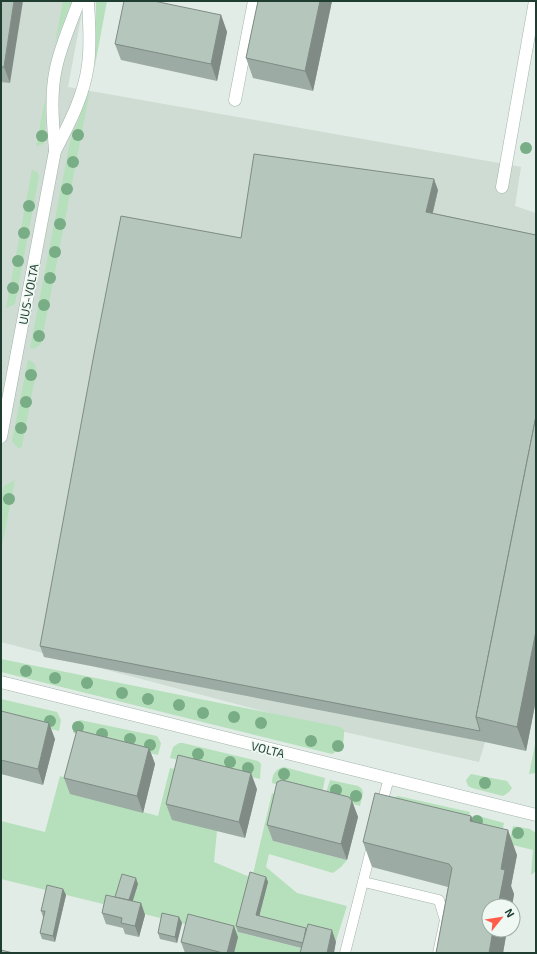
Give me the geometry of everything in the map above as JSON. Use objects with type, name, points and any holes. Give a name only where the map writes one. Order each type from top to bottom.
[{"type":"street","name":"UUS-VOLTA","points":[[1,437],[55,151],[52,119],[56,68],[68,30],[80,1]]},
{"type":"street","name":"UUS-VOLTA","points":[[55,151],[82,94],[88,65],[88,1]]},
{"type":"street","points":[[235,100],[254,1]]},
{"type":"street","points":[[502,187],[534,1]]},
{"type":"street","name":"VOLTA","points":[[1,682],[536,815]]},
{"type":"lane","points":[[379,818],[389,778]]},
{"type":"lane","points":[[346,953],[374,839]]},
{"type":"lane","points":[[364,882],[439,900],[445,920],[438,953]]},
{"type":"shaded area","points":[[1,1],[84,1],[68,87],[521,167],[515,206],[536,213],[536,485],[485,742],[479,762],[327,728],[1,642]]},
{"type":"green space","points":[[63,1],[72,1],[55,43]]},
{"type":"green space","points":[[96,1],[107,1],[95,65]]},
{"type":"green space","points":[[90,90],[41,344],[34,349],[30,348],[70,142]]},
{"type":"green space","points":[[46,95],[45,141],[43,144],[36,146]]},
{"type":"green space","points":[[32,170],[37,172],[39,176],[15,304],[6,308]]},
{"type":"green space","points":[[28,360],[35,364],[36,372],[22,446],[19,449],[12,441]]},
{"type":"green space","points":[[15,480],[1,550],[1,500],[4,486]]},
{"type":"green space","points":[[1,659],[340,727],[344,730],[343,741],[341,747],[332,754],[1,672]]},
{"type":"green space","points":[[1,699],[57,712],[61,720],[59,731],[1,716]]},
{"type":"green space","points":[[80,720],[157,736],[161,743],[158,755],[73,733],[75,723]]},
{"type":"green space","points":[[536,740],[536,773],[529,774]]},
{"type":"green space","points":[[179,743],[258,761],[261,764],[260,779],[170,758],[173,747]]},
{"type":"green space","points":[[284,767],[325,778],[322,795],[272,783],[273,777],[278,769]]},
{"type":"green space","points":[[170,768],[184,771],[217,831],[214,862],[252,878],[272,793],[283,799],[273,841],[347,860],[333,873],[269,854],[266,867],[297,893],[347,906],[336,941],[312,935],[238,932],[308,950],[307,953],[234,953],[238,937],[1,879],[1,821],[45,832],[60,776],[120,803],[158,816]]},
{"type":"green space","points":[[471,774],[507,781],[512,788],[503,796],[472,788],[468,786],[466,780]]},
{"type":"green space","points":[[330,780],[358,786],[362,789],[363,793],[360,806],[325,796]]},
{"type":"green space","points":[[398,796],[470,812],[467,830],[390,799]]},
{"type":"green space","points":[[475,815],[504,823],[501,837],[471,831]]},
{"type":"green space","points":[[513,826],[530,829],[536,833],[536,871],[531,875],[533,850],[509,844]]},
{"type":"building","points":[[1,1],[14,1],[4,67],[1,67]]},
{"type":"building","points":[[124,1],[154,1],[221,15],[211,64],[115,44]]},
{"type":"building","points":[[258,1],[320,1],[305,71],[246,58]]},
{"type":"building","points":[[254,154],[434,179],[426,212],[536,235],[536,416],[476,717],[480,731],[40,646],[121,216],[241,238]]},
{"type":"building","points":[[536,416],[536,631],[517,727],[476,717]]},
{"type":"building","points":[[1,711],[49,723],[38,769],[1,760]]},
{"type":"building","points":[[77,730],[149,748],[137,796],[64,778]]},
{"type":"building","points":[[178,755],[251,773],[239,822],[166,804]]},
{"type":"building","points":[[282,780],[349,797],[352,801],[341,844],[267,825],[277,782]]},
{"type":"building","points":[[375,793],[471,816],[470,821],[508,830],[501,869],[505,870],[500,898],[481,898],[481,938],[492,938],[489,953],[436,953],[452,868],[449,864],[363,842]]},
{"type":"building","points":[[250,872],[266,877],[256,915],[306,928],[303,943],[236,926]]},
{"type":"building","points":[[122,874],[136,878],[129,900],[115,897]]},
{"type":"building","points":[[47,885],[63,889],[53,936],[40,933],[45,911],[41,911]]},
{"type":"building","points":[[106,895],[141,903],[135,926],[121,923],[122,918],[102,913]]},
{"type":"building","points":[[162,913],[179,917],[175,937],[158,933]]},
{"type":"building","points":[[188,914],[234,926],[227,953],[181,942]]},
{"type":"building","points":[[308,924],[332,930],[327,953],[300,953]]},
{"type":"building","points":[[1,950],[13,953],[1,953]]}]
